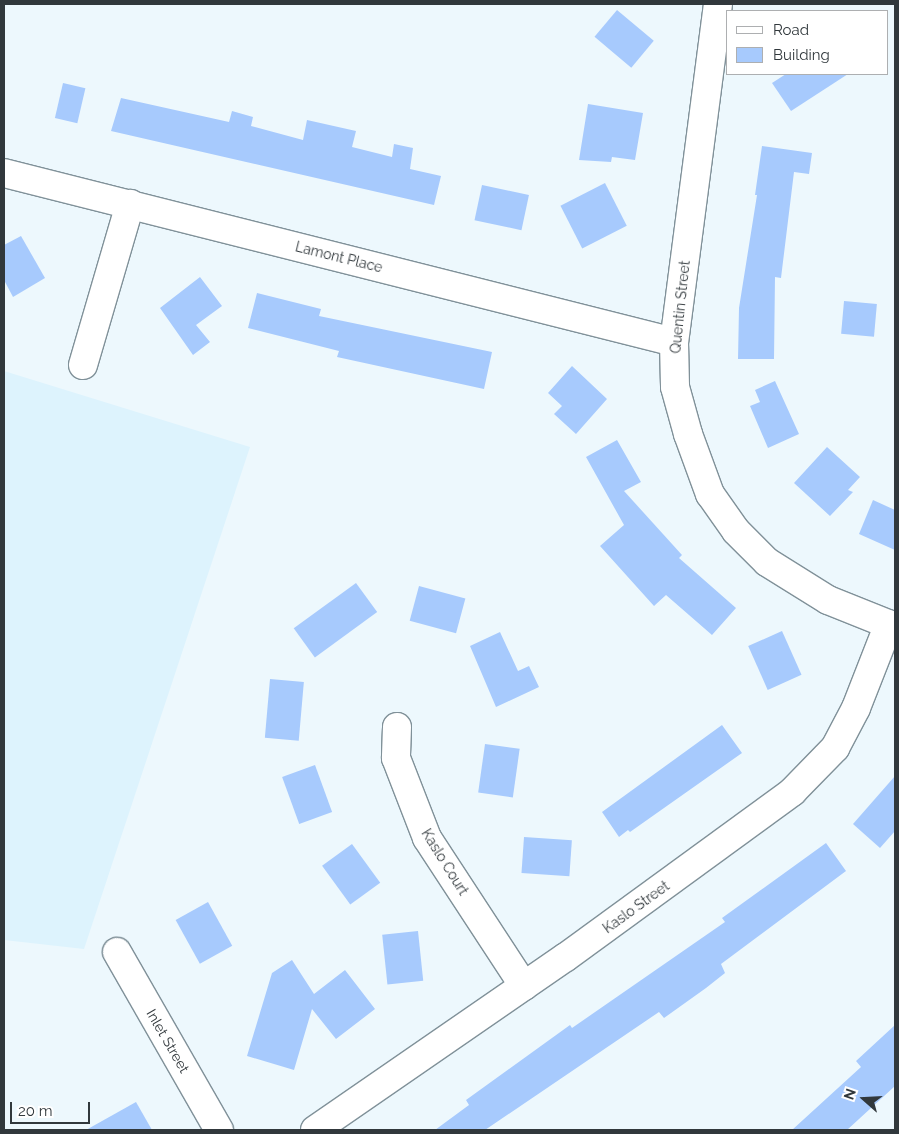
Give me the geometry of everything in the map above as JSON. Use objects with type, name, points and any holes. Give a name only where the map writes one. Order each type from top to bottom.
[{"type":"street","name":"Quentin Street","points":[[718,4],[674,342],[676,387],[688,434],[710,494],[736,531],[767,562],[789,578],[828,600],[892,626]]},
{"type":"street","name":"Lamont Place","points":[[4,173],[674,342]]},
{"type":"street","points":[[83,366],[130,204]]},
{"type":"street","name":"Kaslo Street","points":[[315,1130],[524,986],[776,804],[827,758],[835,748],[856,708],[892,626]]},
{"type":"street","name":"Kaslo Court","points":[[397,727],[396,758],[427,838],[524,986]]},
{"type":"street","name":"Inlet Street","points":[[117,952],[219,1130]]},
{"type":"shaded area","points":[[4,371],[250,447],[84,949],[4,940]]},
{"type":"building","points":[[617,10],[654,41],[631,68],[595,37]]},
{"type":"building","points":[[784,75],[846,75],[791,111],[772,83]]},
{"type":"building","points":[[63,83],[85,88],[77,123],[55,118]]},
{"type":"building","points":[[121,98],[229,122],[232,111],[253,117],[251,126],[303,140],[307,120],[356,131],[352,147],[392,157],[394,144],[413,148],[410,169],[441,176],[434,205],[111,131]]},
{"type":"building","points":[[588,104],[643,113],[635,160],[612,157],[611,162],[579,160]]},
{"type":"building","points":[[762,146],[812,153],[809,174],[794,172],[781,278],[775,277],[774,359],[738,359],[739,308],[757,195],[755,195]]},
{"type":"building","points":[[605,183],[627,226],[582,248],[560,206]]},
{"type":"building","points":[[482,185],[529,195],[521,230],[475,220]]},
{"type":"building","points":[[21,236],[45,278],[13,297],[4,280],[4,245]]},
{"type":"building","points":[[200,277],[222,306],[196,325],[210,342],[193,355],[160,308]]},
{"type":"building","points":[[257,293],[321,309],[319,316],[492,352],[484,389],[337,357],[339,351],[248,328]]},
{"type":"building","points":[[844,301],[877,304],[874,337],[841,334]]},
{"type":"building","points":[[572,366],[607,399],[576,434],[554,414],[562,406],[548,393]]},
{"type":"building","points":[[775,381],[799,434],[768,448],[750,406],[760,402],[755,390]]},
{"type":"building","points":[[617,440],[641,482],[624,491],[682,555],[679,558],[736,608],[712,635],[666,595],[654,606],[600,546],[624,525],[586,457]]},
{"type":"building","points":[[827,447],[860,477],[848,490],[853,492],[830,516],[794,483]]},
{"type":"building","points":[[873,500],[895,510],[895,550],[859,534]]},
{"type":"building","points":[[356,583],[377,612],[315,657],[294,628]]},
{"type":"building","points":[[419,586],[465,598],[456,633],[410,621]]},
{"type":"building","points":[[782,631],[802,675],[768,690],[748,646]]},
{"type":"building","points":[[500,632],[518,671],[529,666],[539,687],[496,707],[470,646]]},
{"type":"building","points":[[270,679],[304,682],[299,741],[265,738]]},
{"type":"building","points":[[722,725],[742,753],[630,832],[628,830],[619,837],[602,812]]},
{"type":"building","points":[[485,744],[520,749],[513,797],[478,793]]},
{"type":"building","points":[[315,765],[332,812],[299,824],[282,777]]},
{"type":"building","points":[[895,776],[895,831],[880,848],[853,824]]},
{"type":"building","points":[[524,837],[572,840],[569,876],[521,873]]},
{"type":"building","points":[[826,843],[846,871],[721,964],[725,973],[706,988],[664,1018],[659,1012],[485,1130],[435,1130],[469,1105],[466,1100],[570,1025],[572,1028],[725,922],[722,918]]},
{"type":"building","points":[[352,844],[380,883],[350,905],[322,866]]},
{"type":"building","points":[[208,902],[232,946],[200,964],[176,920]]},
{"type":"building","points":[[418,931],[423,981],[387,984],[382,935]]},
{"type":"building","points":[[292,960],[314,994],[345,970],[375,1009],[336,1039],[312,1009],[294,1070],[247,1056],[272,973]]},
{"type":"building","points":[[895,1025],[895,1086],[847,1130],[792,1130],[861,1067],[856,1061]]},
{"type":"building","points":[[136,1102],[152,1130],[86,1130]]}]
